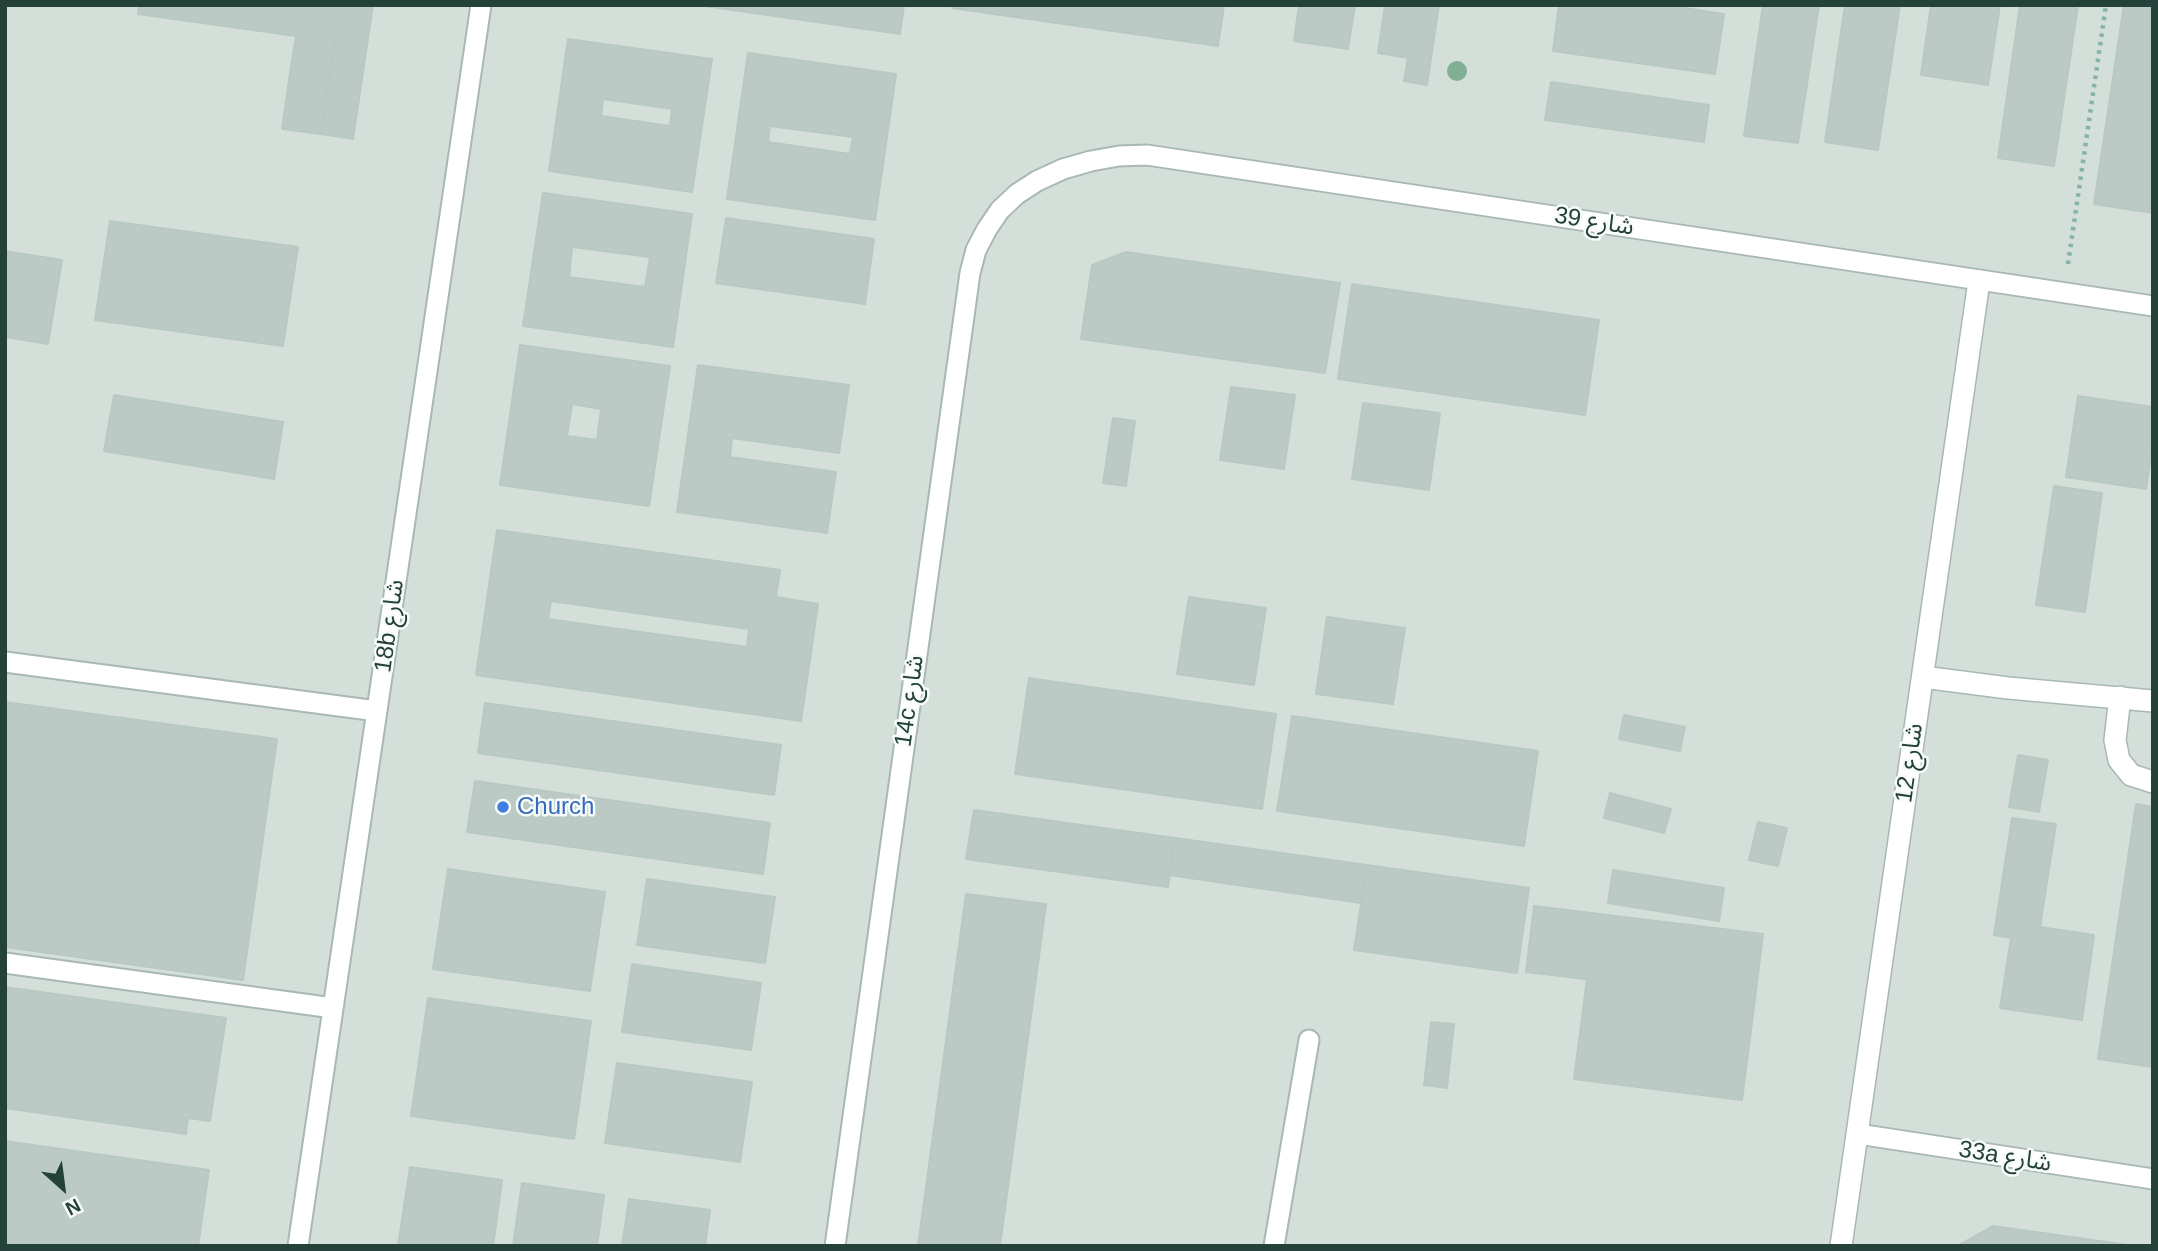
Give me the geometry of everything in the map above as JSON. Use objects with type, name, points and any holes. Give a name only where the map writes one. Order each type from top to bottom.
[{"type":"street","name":"شارع 12","points":[[1841,1246],[1979,281]]},
{"type":"street","points":[[1923,677],[2008,688],[2153,701]]},
{"type":"street","points":[[2120,697],[2115,740],[2119,760],[2131,775],[2153,782]]},
{"type":"lane","name":"18b شارع","points":[[298,1246],[481,5]]},
{"type":"lane","name":"شارع 39","points":[[1037,181],[1063,169],[1091,161],[1147,155],[2153,306]]},
{"type":"lane","name":"14c شارع","points":[[835,1246],[970,273],[976,250],[1000,210],[1017,194],[1037,181]]},
{"type":"lane","points":[[5,662],[377,711]]},
{"type":"lane","points":[[5,963],[333,1008]]},
{"type":"lane","points":[[1273,1246],[1309,1040]]},
{"type":"lane","name":"33a شارع","points":[[1858,1134],[2153,1179]]},
{"type":"path","points":[[2063,293],[2106,5]]},
{"type":"shaded area","points":[[5,5],[2153,5],[2153,1246],[5,1246]]},
{"type":"building","points":[[139,5],[340,5],[331,66],[292,60],[296,36],[138,14]]},
{"type":"building","points":[[340,5],[373,5],[353,139],[321,134]]},
{"type":"building","points":[[698,5],[904,5],[900,34]]},
{"type":"building","points":[[953,5],[1224,5],[1218,46],[952,8]]},
{"type":"building","points":[[1299,5],[1355,5],[1348,49],[1294,41]]},
{"type":"building","points":[[1385,5],[1439,5],[1427,85],[1404,81],[1408,58],[1378,53]]},
{"type":"building","points":[[1559,5],[1665,5],[1724,14],[1715,74],[1553,51]]},
{"type":"building","points":[[1763,5],[1819,5],[1798,143],[1744,136]]},
{"type":"building","points":[[1845,5],[1900,5],[1878,150],[1825,142]]},
{"type":"building","points":[[1931,5],[2000,5],[1988,85],[1921,75]]},
{"type":"building","points":[[2020,5],[2078,5],[2054,166],[1998,158]]},
{"type":"building","points":[[2124,5],[2153,5],[2153,213],[2094,204]]},
{"type":"building","points":[[568,39],[712,59],[692,192],[549,171]],"holes":[[[603,99],[672,109],[670,126],[601,116]]]},
{"type":"building","points":[[748,53],[896,74],[875,220],[727,199]],"holes":[[[770,126],[853,137],[850,154],[768,142]]]},
{"type":"building","points":[[292,60],[331,66],[321,134],[282,129]]},
{"type":"building","points":[[1551,82],[1709,105],[1704,142],[1545,120]]},
{"type":"building","points":[[543,193],[692,214],[673,347],[523,326]],"holes":[[[572,247],[650,257],[645,287],[569,277]]]},
{"type":"building","points":[[726,218],[874,239],[865,304],[716,283]]},
{"type":"building","points":[[110,221],[298,247],[283,346],[95,320]]},
{"type":"building","points":[[5,251],[62,260],[48,344],[5,337]]},
{"type":"building","points":[[1126,252],[1340,283],[1325,373],[1081,339],[1092,265]]},
{"type":"building","points":[[1352,284],[1599,320],[1585,415],[1338,379]]},
{"type":"building","points":[[520,345],[670,366],[649,506],[500,485]],"holes":[[[572,404],[601,409],[597,440],[567,436]]]},
{"type":"building","points":[[698,365],[849,385],[839,453],[732,438],[730,457],[836,472],[827,533],[677,512]]},
{"type":"building","points":[[1231,387],[1295,395],[1284,469],[1220,460]]},
{"type":"building","points":[[114,395],[283,422],[274,479],[104,451]]},
{"type":"building","points":[[2078,396],[2153,407],[2153,441],[2146,489],[2066,477]]},
{"type":"building","points":[[1363,403],[1440,413],[1429,490],[1352,479]]},
{"type":"building","points":[[1113,418],[1135,421],[1126,486],[1103,483]]},
{"type":"building","points":[[2054,486],[2102,493],[2085,612],[2036,605]]},
{"type":"building","points":[[497,530],[780,570],[776,597],[818,604],[801,721],[476,675]],"holes":[[[551,601],[749,629],[747,647],[548,619]]]},
{"type":"building","points":[[1189,597],[1266,608],[1254,685],[1177,674]]},
{"type":"building","points":[[1327,617],[1405,628],[1393,704],[1316,694]]},
{"type":"building","points":[[1029,678],[1276,714],[1262,809],[1015,774]]},
{"type":"building","points":[[5,702],[277,739],[243,980],[5,947]]},
{"type":"building","points":[[485,703],[781,745],[774,795],[478,753]]},
{"type":"building","points":[[1624,715],[1685,727],[1680,751],[1619,739]]},
{"type":"building","points":[[1292,716],[1538,751],[1524,846],[1277,811]]},
{"type":"building","points":[[2018,755],[2048,760],[2039,812],[2009,807]]},
{"type":"building","points":[[475,781],[770,823],[763,874],[467,832]]},
{"type":"building","points":[[1610,793],[1671,809],[1664,833],[1604,818]]},
{"type":"building","points":[[2136,804],[2153,807],[2153,1067],[2098,1059]]},
{"type":"building","points":[[974,810],[1175,838],[1168,887],[966,859]]},
{"type":"building","points":[[2012,818],[2056,824],[2040,927],[2094,935],[2082,1020],[2000,1008],[2011,938],[1994,935]]},
{"type":"building","points":[[1758,822],[1787,828],[1778,866],[1749,860]]},
{"type":"building","points":[[1175,838],[1367,865],[1361,903],[1169,875]]},
{"type":"building","points":[[1367,865],[1529,888],[1517,973],[1354,950]]},
{"type":"building","points":[[448,869],[605,892],[590,991],[433,969]]},
{"type":"building","points":[[1613,870],[1724,888],[1719,921],[1608,903]]},
{"type":"building","points":[[647,879],[775,897],[765,963],[637,945]]},
{"type":"building","points":[[966,894],[1046,904],[1000,1246],[918,1246]]},
{"type":"building","points":[[1534,906],[1763,934],[1755,999],[1526,972]]},
{"type":"building","points":[[632,964],[761,983],[751,1050],[622,1032]]},
{"type":"building","points":[[1587,979],[1755,999],[1742,1100],[1574,1079]]},
{"type":"building","points":[[5,987],[226,1018],[210,1121],[188,1118],[186,1134],[5,1108]]},
{"type":"building","points":[[428,998],[591,1021],[574,1139],[411,1116]]},
{"type":"building","points":[[1431,1022],[1454,1024],[1447,1088],[1424,1085]]},
{"type":"building","points":[[617,1063],[752,1082],[740,1162],[605,1143]]},
{"type":"building","points":[[5,1141],[209,1170],[198,1246],[5,1246]]},
{"type":"building","points":[[410,1167],[502,1180],[493,1246],[398,1246]]},
{"type":"building","points":[[522,1183],[604,1195],[597,1246],[513,1246]]},
{"type":"building","points":[[629,1199],[710,1210],[705,1246],[622,1246]]},
{"type":"building","points":[[1993,1226],[2135,1246],[1957,1246]]},
{"type":"place","name":"Church","points":[[503,807]]}]
